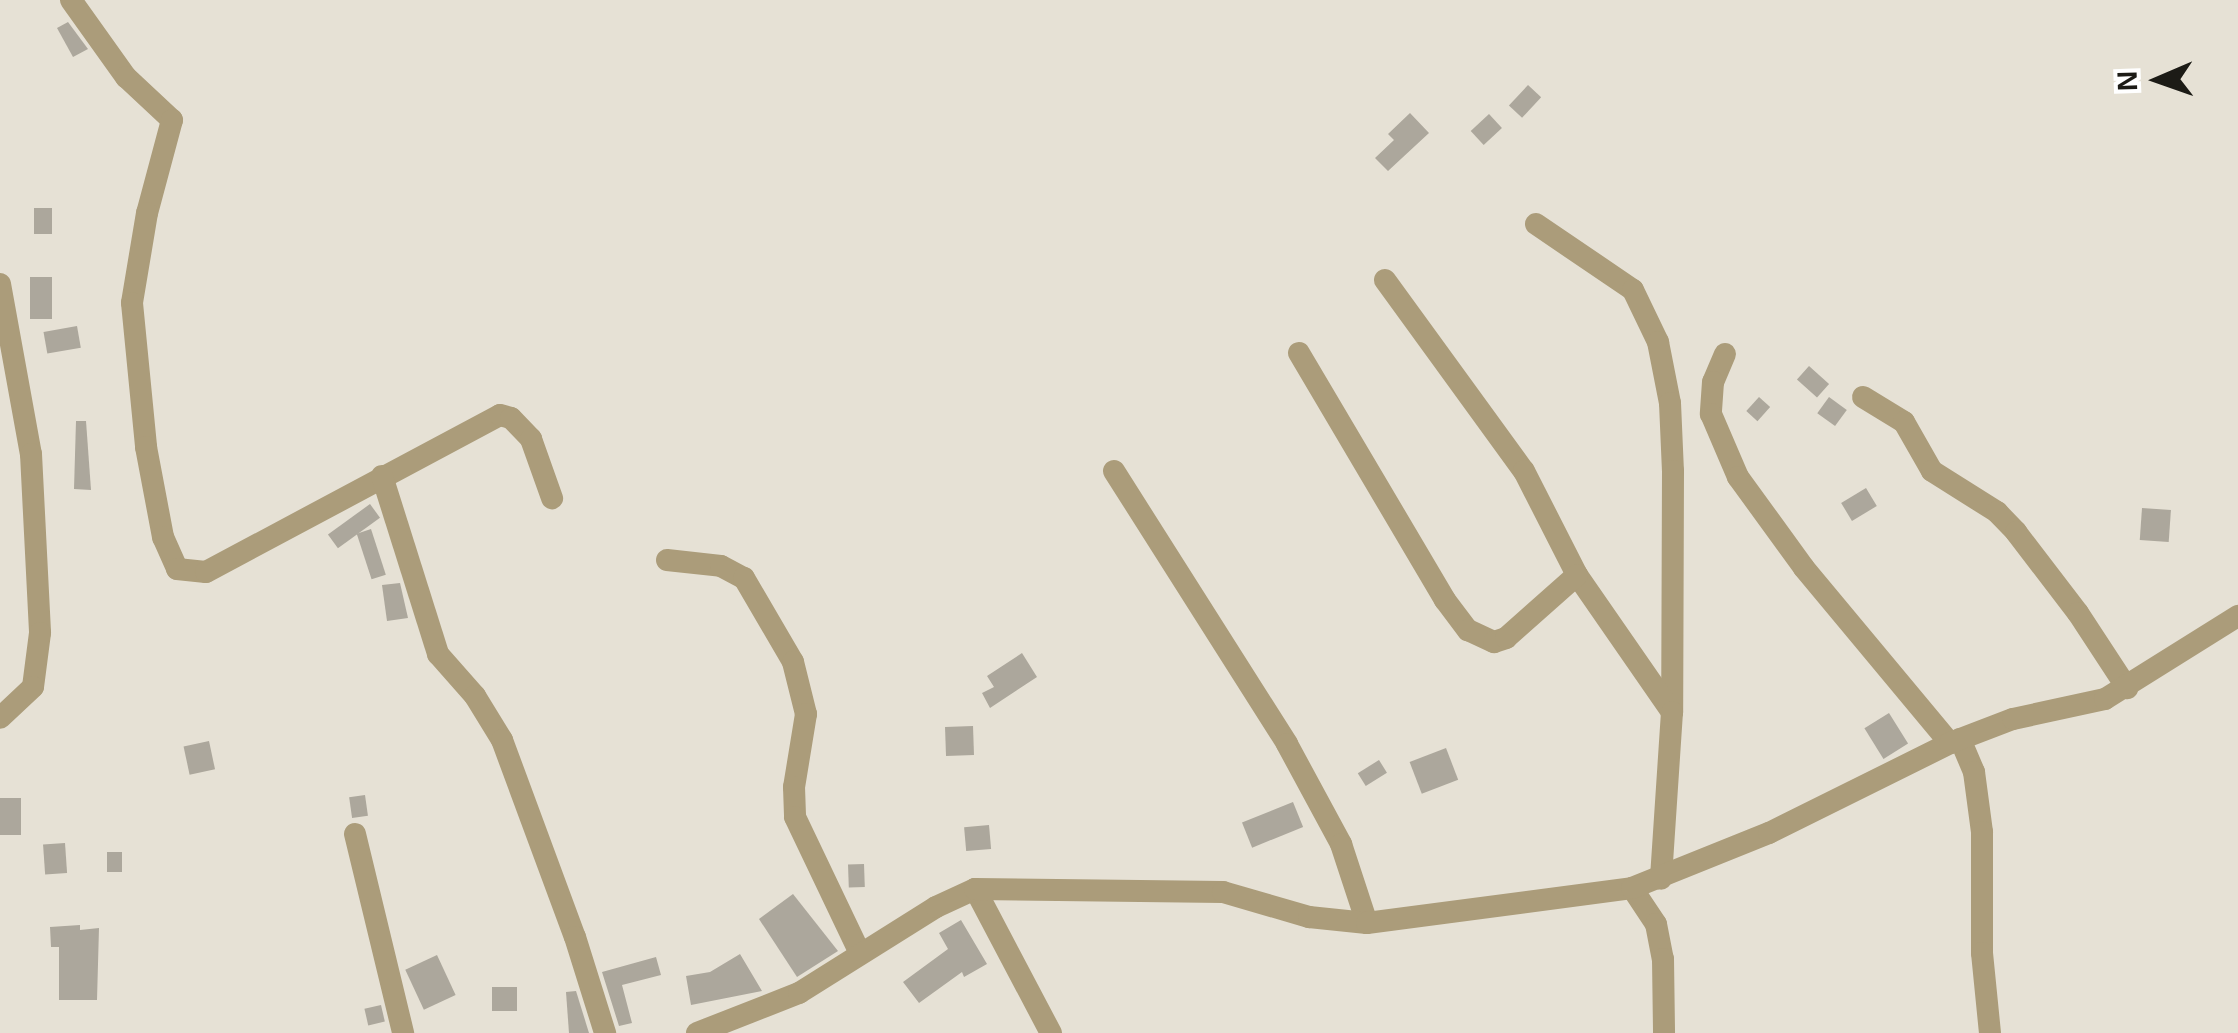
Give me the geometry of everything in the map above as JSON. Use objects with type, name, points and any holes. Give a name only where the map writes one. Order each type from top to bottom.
[{"type":"street","points":[[71,0],[126,76],[172,120],[147,214],[132,303],[146,446],[172,563],[184,573],[206,572],[500,416],[511,418],[531,439],[552,498]]},
{"type":"street","points":[[1536,224],[1633,290],[1658,342],[1670,403],[1672,712],[1661,879]]},
{"type":"street","points":[[1385,280],[1530,482],[1576,575],[1672,712]]},
{"type":"street","points":[[0,284],[32,454],[40,633],[33,687],[0,718]]},
{"type":"street","points":[[1299,353],[1445,600],[1468,630],[1494,642],[1506,638],[1576,575]]},
{"type":"street","points":[[1725,354],[1713,382],[1710,414],[1738,477],[1804,568],[1955,741],[1974,772],[1982,832],[1982,970],[1990,1033]]},
{"type":"street","points":[[1864,397],[1904,422],[1932,471],[1997,512],[2016,532],[2078,612],[2127,688]]},
{"type":"street","points":[[1114,471],[1287,744],[1341,844],[1366,924]]},
{"type":"street","points":[[382,476],[438,654],[475,696],[502,740],[575,937],[605,1033]]},
{"type":"street","points":[[667,560],[722,566],[744,578],[794,662],[806,714],[794,787],[795,818],[860,954]]},
{"type":"street","points":[[697,1033],[799,993],[936,906],[976,888],[1223,892],[1308,917],[1366,924],[1632,888],[1661,879],[1840,800],[1955,741],[2013,719],[2094,703],[2127,688],[2238,616]]},
{"type":"street","points":[[355,834],[403,1033]]},
{"type":"street","points":[[976,888],[1050,1033]]},
{"type":"street","points":[[1632,888],[1656,924],[1663,959],[1664,1033]]},
{"type":"building","points":[[68,22],[88,49],[73,57],[57,28]]},
{"type":"building","points":[[1528,85],[1541,97],[1522,118],[1509,105]]},
{"type":"building","points":[[1410,113],[1429,133],[1388,171],[1375,158],[1394,140],[1388,134]]},
{"type":"building","points":[[1489,114],[1502,128],[1484,145],[1471,131]]},
{"type":"building","points":[[34,208],[52,208],[52,234],[34,234]]},
{"type":"building","points":[[30,277],[52,277],[52,319],[30,319]]},
{"type":"building","points":[[77,326],[81,348],[47,354],[44,332]]},
{"type":"building","points":[[1809,366],[1829,384],[1817,397],[1797,379]]},
{"type":"building","points":[[1759,397],[1770,407],[1757,421],[1746,411]]},
{"type":"building","points":[[1829,397],[1847,410],[1835,426],[1817,413]]},
{"type":"building","points":[[76,421],[86,421],[91,490],[74,489]]},
{"type":"building","points":[[1866,488],[1877,506],[1852,521],[1841,503]]},
{"type":"building","points":[[370,504],[380,518],[338,548],[328,535]]},
{"type":"building","points":[[2142,508],[2171,510],[2169,542],[2140,540]]},
{"type":"building","points":[[371,529],[386,575],[372,579],[357,534]]},
{"type":"building","points":[[400,583],[408,618],[387,621],[382,585]]},
{"type":"building","points":[[1022,653],[1037,677],[990,708],[982,693],[994,687],[987,676]]},
{"type":"building","points":[[1889,713],[1908,744],[1883,759],[1864,728]]},
{"type":"building","points":[[973,726],[974,755],[946,756],[945,727]]},
{"type":"building","points":[[209,741],[215,769],[190,775],[184,746]]},
{"type":"building","points":[[1446,748],[1458,780],[1422,794],[1410,762]]},
{"type":"building","points":[[1379,760],[1387,773],[1366,786],[1358,773]]},
{"type":"building","points":[[365,795],[368,816],[352,818],[349,797]]},
{"type":"building","points":[[0,798],[21,798],[21,835],[0,835]]},
{"type":"building","points":[[1293,802],[1303,827],[1252,848],[1242,823]]},
{"type":"building","points":[[989,825],[991,849],[966,851],[964,827]]},
{"type":"building","points":[[65,843],[67,873],[45,874],[43,845]]},
{"type":"building","points":[[107,852],[122,852],[122,872],[107,872]]},
{"type":"building","points":[[864,864],[865,887],[849,888],[848,865]]},
{"type":"building","points":[[793,894],[838,951],[797,977],[759,919]]},
{"type":"building","points":[[961,920],[987,964],[964,977],[962,972],[919,1003],[903,982],[948,949],[939,933]]},
{"type":"building","points":[[80,925],[80,930],[99,928],[97,1000],[59,1000],[59,947],[51,947],[50,927]]},
{"type":"building","points":[[740,954],[762,991],[691,1005],[686,976],[710,972]]},
{"type":"building","points":[[437,955],[456,995],[424,1010],[405,970]]},
{"type":"building","points":[[656,957],[661,975],[622,985],[632,1023],[619,1026],[602,972]]},
{"type":"building","points":[[492,987],[517,987],[517,1011],[492,1011]]},
{"type":"building","points":[[576,991],[589,1033],[569,1033],[566,992]]},
{"type":"building","points":[[381,1005],[385,1022],[368,1025],[364,1009]]}]
